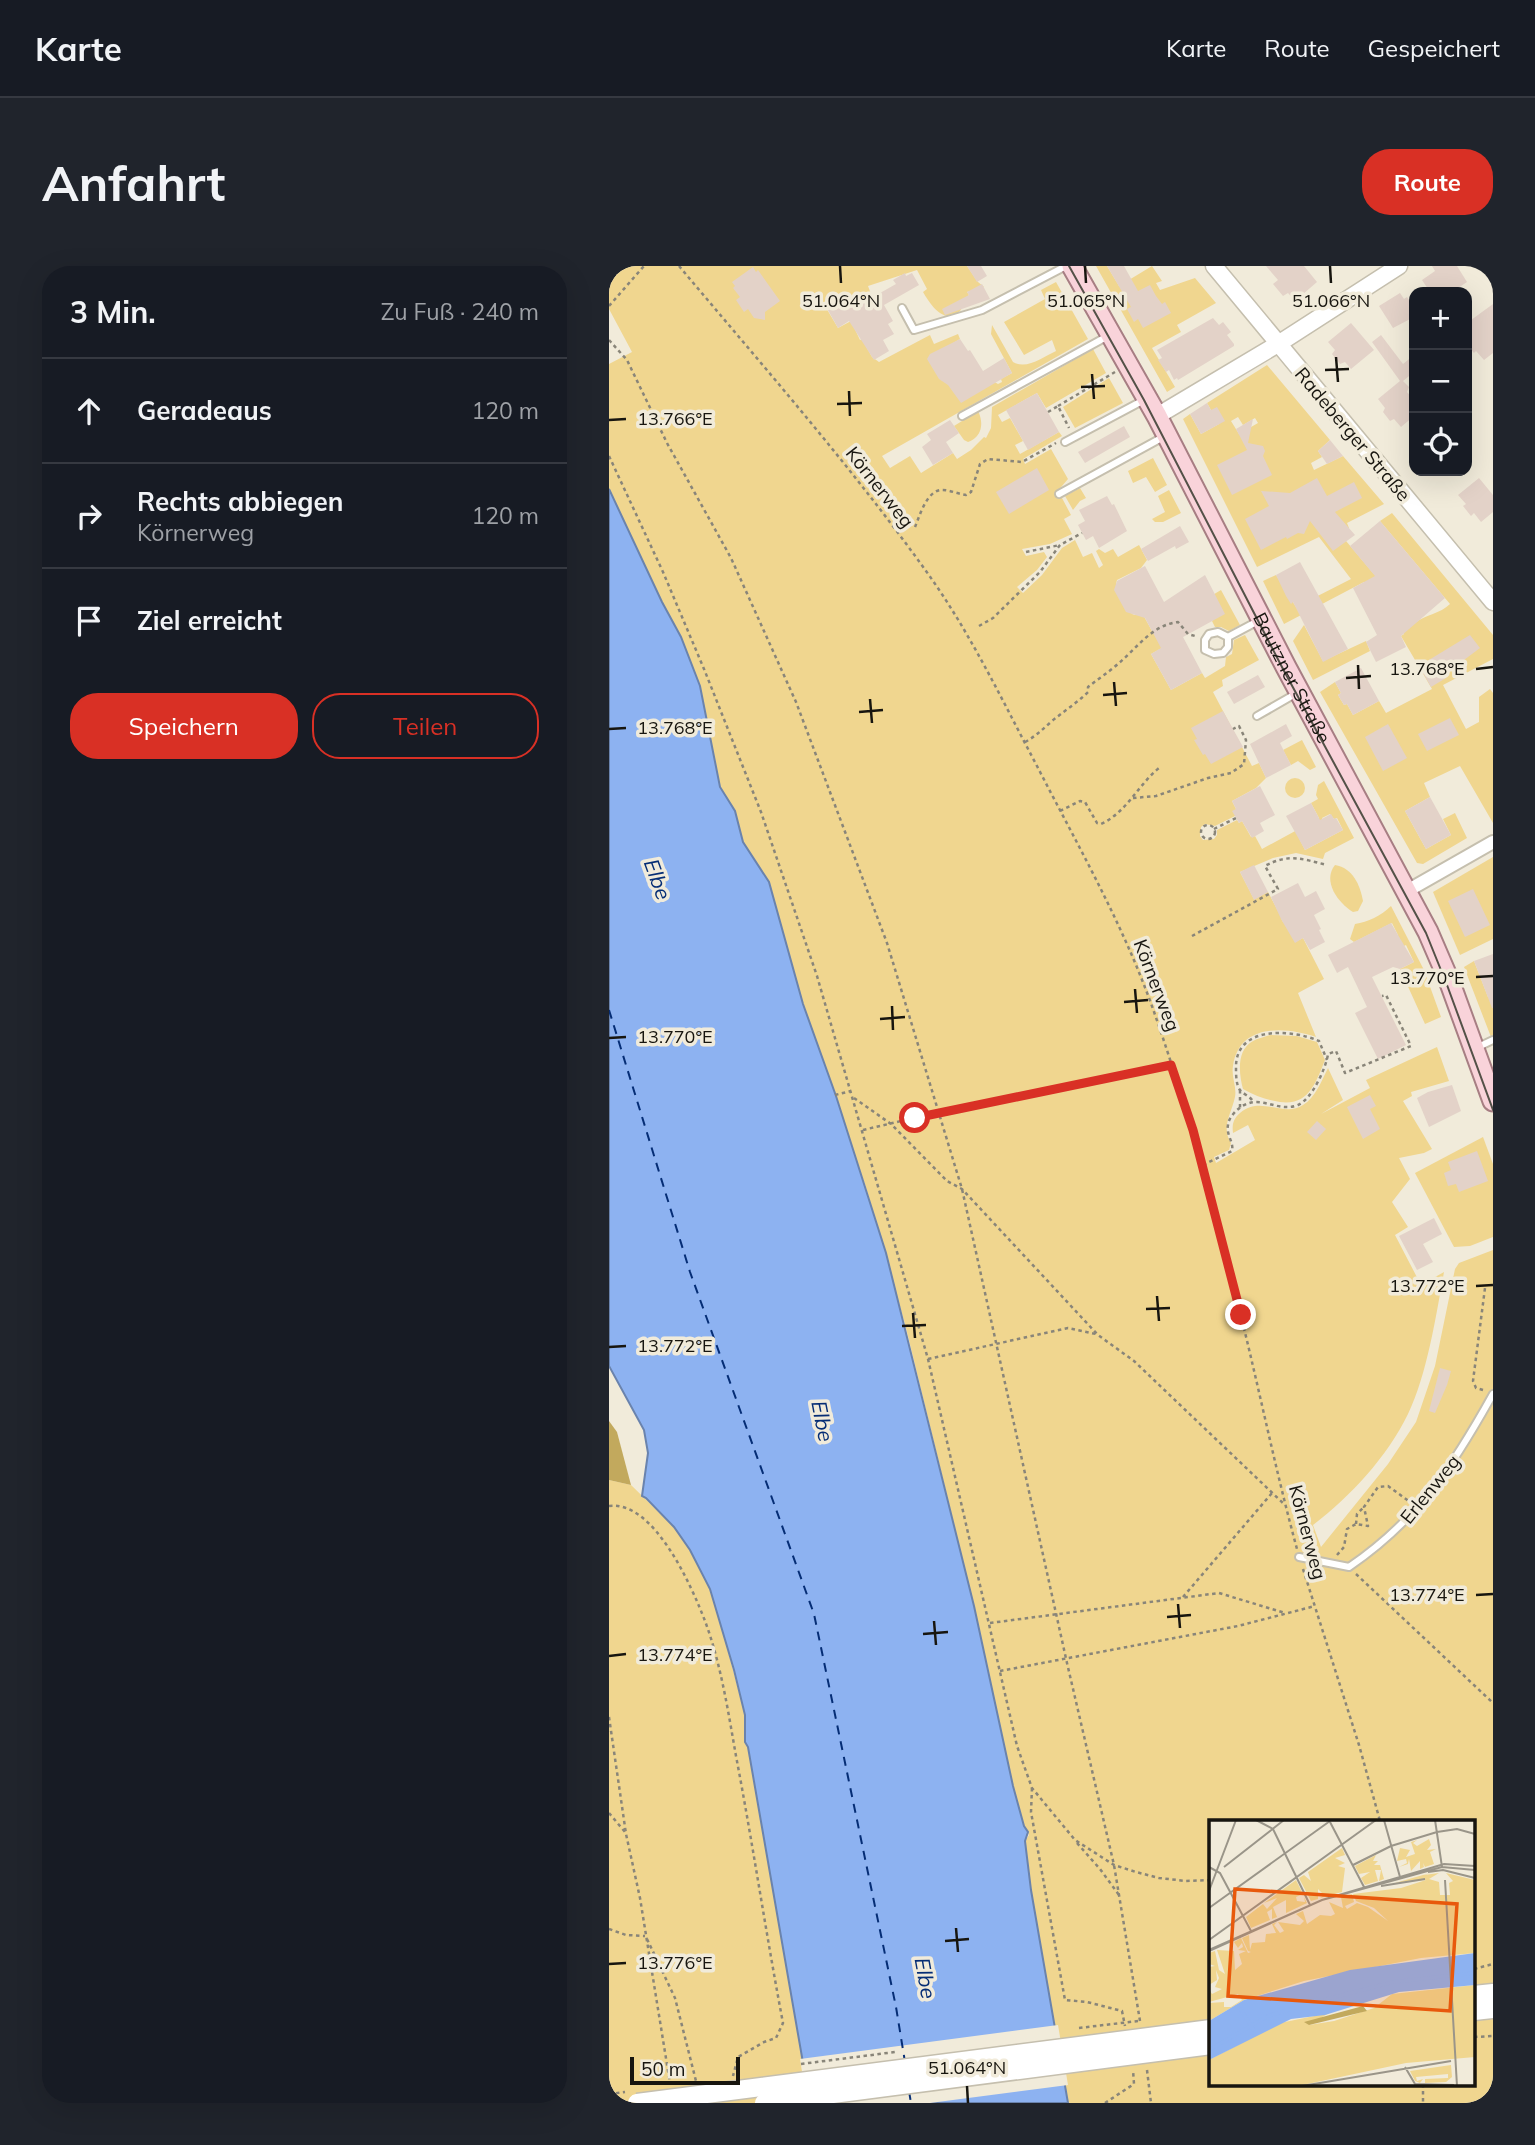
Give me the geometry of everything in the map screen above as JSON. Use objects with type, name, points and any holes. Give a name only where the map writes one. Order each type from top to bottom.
[{"type":"main road","name":"Bautzner Straße","points":[[1072,266],[1157,416],[1261,620],[1428,932],[1450,983],[1493,1101]]},
{"type":"main road","points":[[1475,1995],[1493,1993]]},
{"type":"main road","points":[[1475,2011],[1493,2009]]},
{"type":"main road","points":[[637,2103],[1209,2029]]},
{"type":"main road","points":[[764,2103],[1209,2045]]},
{"type":"street","name":"Radeberger Straße","points":[[1214,266],[1493,602]]},
{"type":"street","points":[[1157,416],[1278,344],[1399,266]]},
{"type":"street","points":[[1407,891],[1493,842]]},
{"type":"lane","points":[[902,308],[914,330],[982,310],[1066,266]]},
{"type":"lane","points":[[962,416],[1111,334]]},
{"type":"lane","points":[[1064,441],[1147,398]]},
{"type":"lane","points":[[1059,494],[1167,435]]},
{"type":"lane","points":[[1228,637],[1261,620]]},
{"type":"lane","points":[[1219,632],[1228,637],[1228,647],[1223,653],[1214,654],[1205,650],[1205,640],[1209,634],[1219,632]]},
{"type":"lane","points":[[1257,716],[1299,692]]},
{"type":"lane","points":[[1474,1049],[1493,1040]]},
{"type":"lane","name":"Erlenweg","points":[[1349,1567],[1392,1535],[1417,1508],[1464,1446],[1493,1394]]},
{"type":"lane","points":[[1299,1557],[1349,1567]]},
{"type":"path","points":[[609,306],[644,266]]},
{"type":"path","name":"Körnerweg","points":[[679,266],[863,488],[928,573],[973,643],[1061,811],[1130,952],[1152,1007],[1193,1130],[1299,1557],[1359,1745],[1380,1820]]},
{"type":"path","points":[[609,340],[627,360],[667,443],[731,558],[796,702],[887,943],[962,1189],[1114,1865],[1128,1951]]},
{"type":"path","points":[[1048,412],[1128,364]]},
{"type":"path","points":[[1058,406],[1072,433]]},
{"type":"path","points":[[915,527],[925,503],[934,492],[940,490],[966,495],[971,492],[979,464],[988,459],[1022,462],[1064,441]]},
{"type":"path","points":[[609,456],[705,669],[761,811],[817,976],[928,1359],[1017,1746],[1033,1788],[1119,1896]]},
{"type":"path","points":[[1026,552],[1060,545],[1082,533]]},
{"type":"path","points":[[979,626],[993,618],[1040,572],[1060,545]]},
{"type":"path","points":[[1024,742],[1036,736],[1076,704],[1088,692],[1088,687],[1122,661],[1141,640],[1171,623],[1178,622],[1188,634],[1205,640]]},
{"type":"path","points":[[1133,798],[1156,796],[1231,773],[1244,764],[1246,740],[1239,726],[1233,729]]},
{"type":"path","points":[[1061,811],[1080,801],[1084,802],[1097,823],[1101,824],[1133,798],[1159,768]]},
{"type":"path","points":[[1214,829],[1236,818]]},
{"type":"path","points":[[1192,936],[1278,889],[1265,866],[1275,860],[1294,857],[1327,865]]},
{"type":"path","points":[[1240,1090],[1253,1100],[1292,1106],[1301,1104],[1326,1066],[1328,1054],[1336,1051],[1345,1073],[1411,1046],[1386,995],[1382,996]]},
{"type":"path","points":[[1240,1108],[1235,1062],[1250,1039],[1277,1032],[1307,1036],[1319,1041],[1327,1060]]},
{"type":"path","points":[[862,1130],[1171,1065]]},
{"type":"path","points":[[835,1095],[851,1091]]},
{"type":"path","points":[[852,1096],[891,1124],[947,1181],[962,1189],[1098,1335],[1134,1361],[1285,1505]]},
{"type":"path","points":[[1202,1165],[1233,1151],[1228,1125],[1233,1114],[1253,1100]]},
{"type":"path","points":[[1485,1288],[1473,1381],[1476,1388],[1493,1394]]},
{"type":"path","points":[[928,1359],[1068,1328],[1098,1335]]},
{"type":"path","points":[[1356,1524],[1357,1514],[1378,1487],[1388,1486],[1417,1508]]},
{"type":"path","points":[[1183,1597],[1272,1493]]},
{"type":"path","points":[[609,1506],[618,1505],[646,1520],[679,1561],[706,1623],[724,1693],[783,2023],[776,2038],[738,2057],[732,2078]]},
{"type":"path","points":[[1330,1563],[1344,1547],[1347,1529],[1356,1524],[1368,1526],[1364,1507]]},
{"type":"path","points":[[1349,1567],[1493,1703]]},
{"type":"path","points":[[990,1623],[1219,1593],[1285,1613]]},
{"type":"path","points":[[1000,1671],[1166,1641],[1315,1606]]},
{"type":"path","points":[[609,1717],[671,2091]]},
{"type":"path","points":[[1033,1788],[1031,1812],[1065,2000]]},
{"type":"path","points":[[609,1813],[627,1833]]},
{"type":"path","points":[[1075,1840],[1114,1865],[1159,1878],[1209,1880]]},
{"type":"path","points":[[609,1929],[626,1935],[645,1936]]},
{"type":"path","points":[[645,1936],[675,1998],[696,2082]]},
{"type":"path","points":[[1475,1969],[1493,1964]]},
{"type":"path","points":[[1475,2037],[1493,2036]]},
{"type":"shaded area","points":[[609,266],[967,266],[984,287],[967,292],[969,295],[960,311],[954,315],[938,312],[923,292],[927,289],[917,270],[868,286],[871,294],[855,303],[842,304],[838,298],[825,306],[838,328],[851,321],[860,340],[862,339],[872,357],[879,362],[930,335],[934,344],[958,334],[960,339],[940,351],[998,384],[1012,373],[991,334],[992,325],[1013,362],[1029,364],[1056,351],[1052,340],[1024,355],[1004,322],[1045,299],[1041,290],[1056,282],[1088,339],[882,456],[890,468],[910,456],[921,473],[953,453],[957,459],[986,438],[991,428],[992,407],[1093,349],[1106,373],[1046,408],[1037,393],[998,415],[1002,422],[1010,418],[1023,441],[1015,445],[1020,454],[1059,432],[1062,436],[1023,459],[1025,464],[1051,449],[1068,479],[1056,493],[1062,498],[1071,515],[1064,519],[1072,534],[1050,544],[1022,549],[1026,556],[1044,552],[1047,557],[1037,570],[1017,587],[1023,593],[1042,575],[1062,548],[1075,540],[1083,557],[1092,553],[1099,568],[1103,565],[1096,551],[1099,549],[1105,553],[1113,549],[1118,557],[1139,545],[1147,560],[1141,568],[1117,580],[1116,584],[1132,614],[1141,611],[1152,631],[1221,590],[1240,625],[1229,631],[1215,627],[1212,621],[1214,619],[1151,654],[1171,690],[1202,673],[1205,678],[1225,666],[1226,657],[1232,654],[1234,640],[1245,635],[1259,660],[1222,680],[1223,686],[1213,692],[1252,766],[1259,763],[1266,778],[1256,788],[1232,801],[1236,809],[1235,816],[1215,826],[1205,824],[1201,827],[1200,836],[1203,840],[1214,839],[1217,830],[1237,820],[1239,823],[1242,821],[1262,849],[1319,818],[1311,803],[1318,799],[1318,785],[1324,781],[1354,838],[1325,853],[1323,859],[1296,853],[1273,858],[1240,872],[1254,899],[1268,892],[1281,912],[1282,921],[1289,926],[1295,942],[1303,938],[1324,979],[1298,993],[1316,1037],[1290,1031],[1265,1032],[1253,1035],[1237,1052],[1233,1066],[1235,1097],[1227,1126],[1231,1143],[1229,1150],[1214,1157],[1216,1163],[1255,1140],[1248,1125],[1233,1133],[1233,1122],[1240,1113],[1256,1106],[1288,1109],[1303,1105],[1315,1093],[1328,1068],[1343,1100],[1321,1114],[1370,1088],[1366,1080],[1437,1047],[1449,1081],[1411,1092],[1412,1096],[1403,1101],[1432,1149],[1399,1158],[1410,1179],[1392,1202],[1408,1227],[1395,1235],[1421,1285],[1444,1272],[1426,1364],[1415,1399],[1390,1445],[1354,1488],[1313,1525],[1321,1547],[1388,1464],[1416,1422],[1435,1366],[1455,1269],[1459,1263],[1493,1250],[1493,2103],[1068,2103],[1031,1890],[1025,1841],[1029,1835],[1024,1827],[1013,1786],[974,1606],[905,1324],[865,1184],[803,1004],[769,882],[743,842],[735,811],[720,787],[700,686],[681,637],[609,489],[609,364],[632,352],[609,309]],"holes":[[[1330,814],[1334,819],[1337,818],[1343,830],[1305,850],[1299,838],[1325,824],[1322,818]]]},
{"type":"shaded area","points":[[1096,266],[1107,266],[1119,286],[1152,266],[1162,281],[1156,283],[1160,290],[1195,278],[1216,303],[1177,325],[1181,332],[1152,348],[1175,387],[1167,392]]},
{"type":"shaded area","points":[[1267,365],[1330,440],[1318,451],[1322,457],[1311,463],[1314,470],[1343,456],[1384,504],[1347,523],[1349,528],[1341,535],[1415,623],[1450,604],[1380,521],[1392,513],[1493,635],[1493,659],[1443,685],[1466,729],[1479,722],[1479,697],[1490,689],[1493,693],[1493,823],[1460,766],[1424,783],[1430,797],[1405,811],[1426,849],[1451,835],[1443,819],[1455,813],[1467,838],[1423,864],[1417,863],[1320,692],[1335,682],[1341,693],[1338,695],[1353,715],[1379,701],[1386,713],[1432,689],[1401,636],[1404,634],[1403,630],[1382,614],[1364,582],[1284,624],[1263,581],[1276,575],[1296,607],[1351,579],[1319,537],[1257,567],[1183,419],[1190,414],[1201,434],[1219,424],[1207,403]],"holes":[[[1238,417],[1243,425],[1255,418],[1258,423],[1239,434],[1231,421]]]},
{"type":"shaded area","points":[[1109,378],[1123,403],[1075,428],[1063,407]]},
{"type":"shaded area","points":[[978,411],[981,429],[973,440],[968,442],[954,426]]},
{"type":"shaded area","points":[[1153,458],[1167,485],[1155,492],[1146,477],[1133,483],[1128,471]]},
{"type":"shaded area","points":[[1080,488],[1086,498],[1073,510],[1065,496]]},
{"type":"shaded area","points":[[1169,490],[1181,513],[1163,522],[1155,522],[1152,519],[1165,512],[1158,496]]},
{"type":"shaded area","points":[[1304,625],[1323,661],[1366,641],[1370,651],[1313,680],[1293,641]]},
{"type":"shaded area","points":[[1302,740],[1316,767],[1310,770],[1298,761],[1291,765],[1283,750]]},
{"type":"shaded area","points":[[1295,778],[1302,781],[1305,788],[1302,795],[1295,798],[1288,795],[1285,788],[1288,781]]},
{"type":"shaded area","points":[[1493,857],[1493,939],[1460,955],[1433,892]]},
{"type":"shaded area","points":[[1335,865],[1351,873],[1358,883],[1363,901],[1358,911],[1353,912],[1347,908],[1333,891],[1330,878]]},
{"type":"shaded area","points":[[1391,906],[1424,970],[1441,1017],[1425,1024],[1400,969],[1414,962],[1406,945],[1360,967],[1398,935],[1392,923],[1354,942],[1350,939],[1355,924],[1374,918]]},
{"type":"shaded area","points":[[1474,961],[1488,997],[1493,995],[1491,1037],[1464,967]]},
{"type":"shaded area","points":[[1270,1035],[1297,1036],[1317,1042],[1325,1060],[1310,1091],[1298,1100],[1275,1101],[1243,1089],[1240,1070],[1244,1050],[1253,1041]]},
{"type":"shaded area","points":[[1483,1137],[1493,1164],[1493,1237],[1470,1246],[1454,1247],[1415,1173]]},
{"type":"shaded area","points":[[609,1421],[617,1432],[631,1485],[609,1480]]},
{"type":"shaded area","points":[[609,1480],[631,1485],[674,1527],[690,1550],[710,1589],[745,1715],[745,1742],[748,1746],[810,2103],[609,2103]]},
{"type":"water","name":"Elbe","points":[[609,489],[681,637],[700,686],[720,787],[735,811],[743,842],[769,882],[803,1004],[836,1096],[886,1253],[974,1606],[1013,1786],[1028,1832],[1025,1841],[1031,1890],[1068,2103],[810,2103],[745,1742],[745,1715],[734,1670],[710,1589],[690,1550],[674,1527],[642,1496],[648,1453],[644,1430],[609,1366]]},
{"type":"pier","points":[[1058,2025],[1068,2085],[930,2103],[807,2103],[800,2059]]},
{"type":"building","points":[[967,266],[981,266],[987,276],[977,282]]},
{"type":"building","points":[[1107,266],[1124,266],[1138,291],[1150,285],[1171,313],[1143,328],[1138,319],[1134,322],[1127,309],[1131,307]]},
{"type":"building","points":[[1266,266],[1304,266],[1317,282],[1295,301],[1288,293],[1283,296],[1273,284],[1278,280]]},
{"type":"building","points":[[1432,266],[1457,266],[1467,282],[1460,287],[1427,287],[1422,280],[1435,271]]},
{"type":"building","points":[[753,267],[780,301],[765,312],[765,320],[754,318],[748,309],[744,312],[736,300],[740,297],[733,288],[735,286],[732,282]]},
{"type":"building","points":[[905,273],[906,276],[912,273],[919,285],[884,305],[893,321],[888,324],[894,334],[883,340],[889,351],[874,360],[849,321],[838,328],[825,305],[838,298],[842,304],[853,298],[855,303],[871,294],[873,297],[896,284],[893,280]]},
{"type":"building","points":[[982,284],[990,299],[945,315],[942,309],[969,295],[967,292]]},
{"type":"building","points":[[1400,293],[1404,299],[1407,297],[1409,300],[1409,320],[1393,328],[1379,306]]},
{"type":"building","points":[[1493,304],[1493,353],[1484,360],[1476,351],[1474,353],[1472,351],[1472,319]]},
{"type":"building","points":[[1213,318],[1219,325],[1223,322],[1231,332],[1227,335],[1234,346],[1174,380],[1169,370],[1166,372],[1158,360],[1162,358],[1157,350]]},
{"type":"building","points":[[1351,323],[1374,350],[1351,369],[1345,362],[1340,364],[1332,354],[1335,350],[1328,342]]},
{"type":"building","points":[[1381,335],[1403,364],[1409,359],[1409,376],[1403,381],[1409,387],[1409,420],[1401,427],[1394,419],[1390,421],[1378,399],[1400,381],[1372,342]]},
{"type":"building","points":[[960,339],[983,371],[1004,358],[1012,373],[961,403],[948,385],[939,379],[927,359],[930,354]]},
{"type":"building","points":[[1037,393],[1059,432],[1028,450],[1006,410]]},
{"type":"building","points":[[1207,403],[1211,410],[1217,407],[1225,421],[1201,434],[1190,414]]},
{"type":"building","points":[[1253,419],[1248,443],[1263,446],[1263,456],[1272,475],[1232,495],[1217,465],[1247,450],[1236,429]]},
{"type":"building","points":[[950,420],[959,433],[946,442],[953,453],[933,465],[922,447],[931,440],[927,434]]},
{"type":"building","points":[[1124,426],[1130,437],[1085,463],[1078,452]]},
{"type":"building","points":[[1330,440],[1343,456],[1327,464],[1318,451]]},
{"type":"building","points":[[1037,468],[1049,490],[1009,514],[996,492]]},
{"type":"building","points":[[1317,478],[1327,496],[1354,482],[1362,498],[1335,512],[1355,535],[1333,551],[1310,521],[1304,534],[1298,533],[1287,539],[1286,537],[1261,550],[1245,519],[1269,506],[1261,491],[1290,493]]},
{"type":"building","points":[[1479,478],[1493,495],[1493,512],[1481,522],[1474,513],[1471,516],[1458,495]]},
{"type":"building","points":[[1107,496],[1112,505],[1114,504],[1127,531],[1099,548],[1093,536],[1086,540],[1078,525],[1085,521],[1079,510]]},
{"type":"building","points":[[1380,521],[1445,598],[1401,636],[1406,647],[1376,662],[1366,642],[1377,635],[1353,588],[1375,576],[1350,546]]},
{"type":"building","points":[[1180,526],[1189,542],[1176,549],[1175,546],[1148,561],[1141,549]]},
{"type":"building","points":[[1300,562],[1348,649],[1323,662],[1293,602],[1291,604],[1276,575]]},
{"type":"building","points":[[1145,566],[1164,602],[1205,575],[1225,614],[1183,637],[1202,673],[1171,690],[1151,654],[1161,648],[1145,618],[1126,612],[1114,590],[1117,581]]},
{"type":"building","points":[[1470,635],[1480,648],[1444,675],[1446,678],[1431,687],[1419,666]]},
{"type":"building","points":[[1361,668],[1379,701],[1353,715],[1338,695],[1341,693],[1335,682]]},
{"type":"building","points":[[1258,675],[1265,687],[1234,704],[1227,692]]},
{"type":"building","points":[[1223,711],[1243,747],[1211,764],[1194,740],[1197,739],[1191,728]]},
{"type":"building","points":[[1450,718],[1459,735],[1427,751],[1418,734]]},
{"type":"building","points":[[1286,724],[1292,736],[1280,743],[1291,765],[1266,778],[1250,744]]},
{"type":"building","points":[[1388,724],[1407,758],[1383,771],[1365,737]]},
{"type":"building","points":[[1260,786],[1275,815],[1260,823],[1264,831],[1252,838],[1232,811],[1236,809],[1232,801]]},
{"type":"building","points":[[1430,797],[1451,835],[1426,849],[1405,811]]},
{"type":"building","points":[[1311,803],[1320,820],[1331,814],[1343,830],[1305,850],[1286,816]]},
{"type":"building","points":[[1254,865],[1268,892],[1254,900],[1240,872]]},
{"type":"building","points":[[1298,883],[1305,897],[1316,891],[1325,909],[1314,915],[1325,942],[1310,950],[1303,938],[1295,943],[1271,897]]},
{"type":"building","points":[[1473,889],[1490,925],[1465,937],[1448,901]]},
{"type":"building","points":[[1391,923],[1414,962],[1400,969],[1393,967],[1372,977],[1406,1045],[1378,1059],[1355,1013],[1367,1007],[1348,967],[1337,973],[1328,955]]},
{"type":"building","points":[[1493,954],[1493,1008],[1492,1008],[1474,961]]},
{"type":"building","points":[[1452,1085],[1461,1111],[1429,1127],[1417,1098]]},
{"type":"building","points":[[1370,1095],[1376,1106],[1370,1109],[1380,1129],[1363,1139],[1347,1107]]},
{"type":"building","points":[[1317,1121],[1326,1129],[1316,1140],[1307,1132]]},
{"type":"building","points":[[1477,1151],[1488,1181],[1459,1192],[1456,1184],[1448,1186],[1444,1173],[1451,1170],[1448,1162]]},
{"type":"building","points":[[1434,1218],[1442,1234],[1423,1244],[1433,1262],[1417,1270],[1399,1236]]},
{"type":"building","points":[[1440,1368],[1451,1371],[1435,1413],[1429,1411]]},
{"type":"ferry route","points":[[609,1010],[690,1272],[814,1614],[896,2007],[905,2062]]},
{"type":"ferry route","points":[[909,2091],[911,2103]]},
{"type":"tram line","points":[[1069,266],[1144,400],[1283,669],[1426,933],[1493,1110]]},
{"type":"route","points":[[915,1118],[1171,1065],[1193,1130],[1241,1315]]}]
